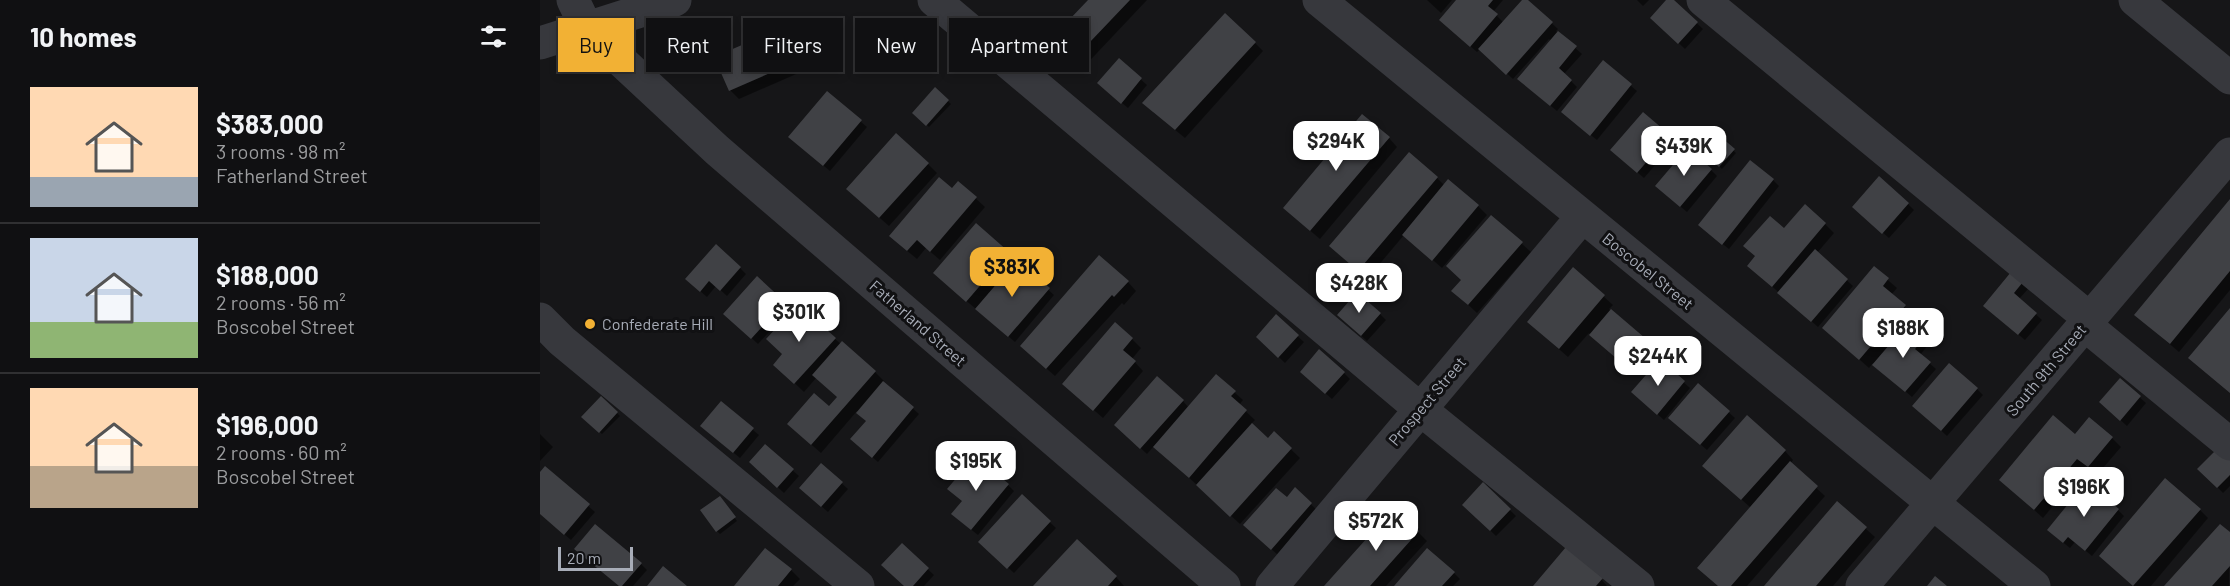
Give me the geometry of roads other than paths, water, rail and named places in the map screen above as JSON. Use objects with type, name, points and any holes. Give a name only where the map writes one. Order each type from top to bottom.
[{"type":"street","name":"Fatherland Street","points":[[573,0],[582,18]]},
{"type":"street","points":[[620,18],[675,0]]},
{"type":"street","points":[[934,0],[1420,409],[1638,586]]},
{"type":"street","name":"Boscobel Street","points":[[1319,0],[2034,586]]},
{"type":"street","points":[[1703,0],[2230,444]]},
{"type":"street","points":[[2134,0],[2230,78]]},
{"type":"street","points":[[540,43],[558,38]]},
{"type":"street","name":"Fatherland Street","points":[[633,72],[724,156],[1224,586]]},
{"type":"street","name":"South 9th Street","points":[[1862,586],[2230,154]]},
{"type":"street","name":"Prospect Street","points":[[1272,586],[1582,217]]},
{"type":"street","points":[[540,319],[562,341],[858,586]]},
{"type":"place","name":"Confederate Hill","points":[[590,324]]}]
